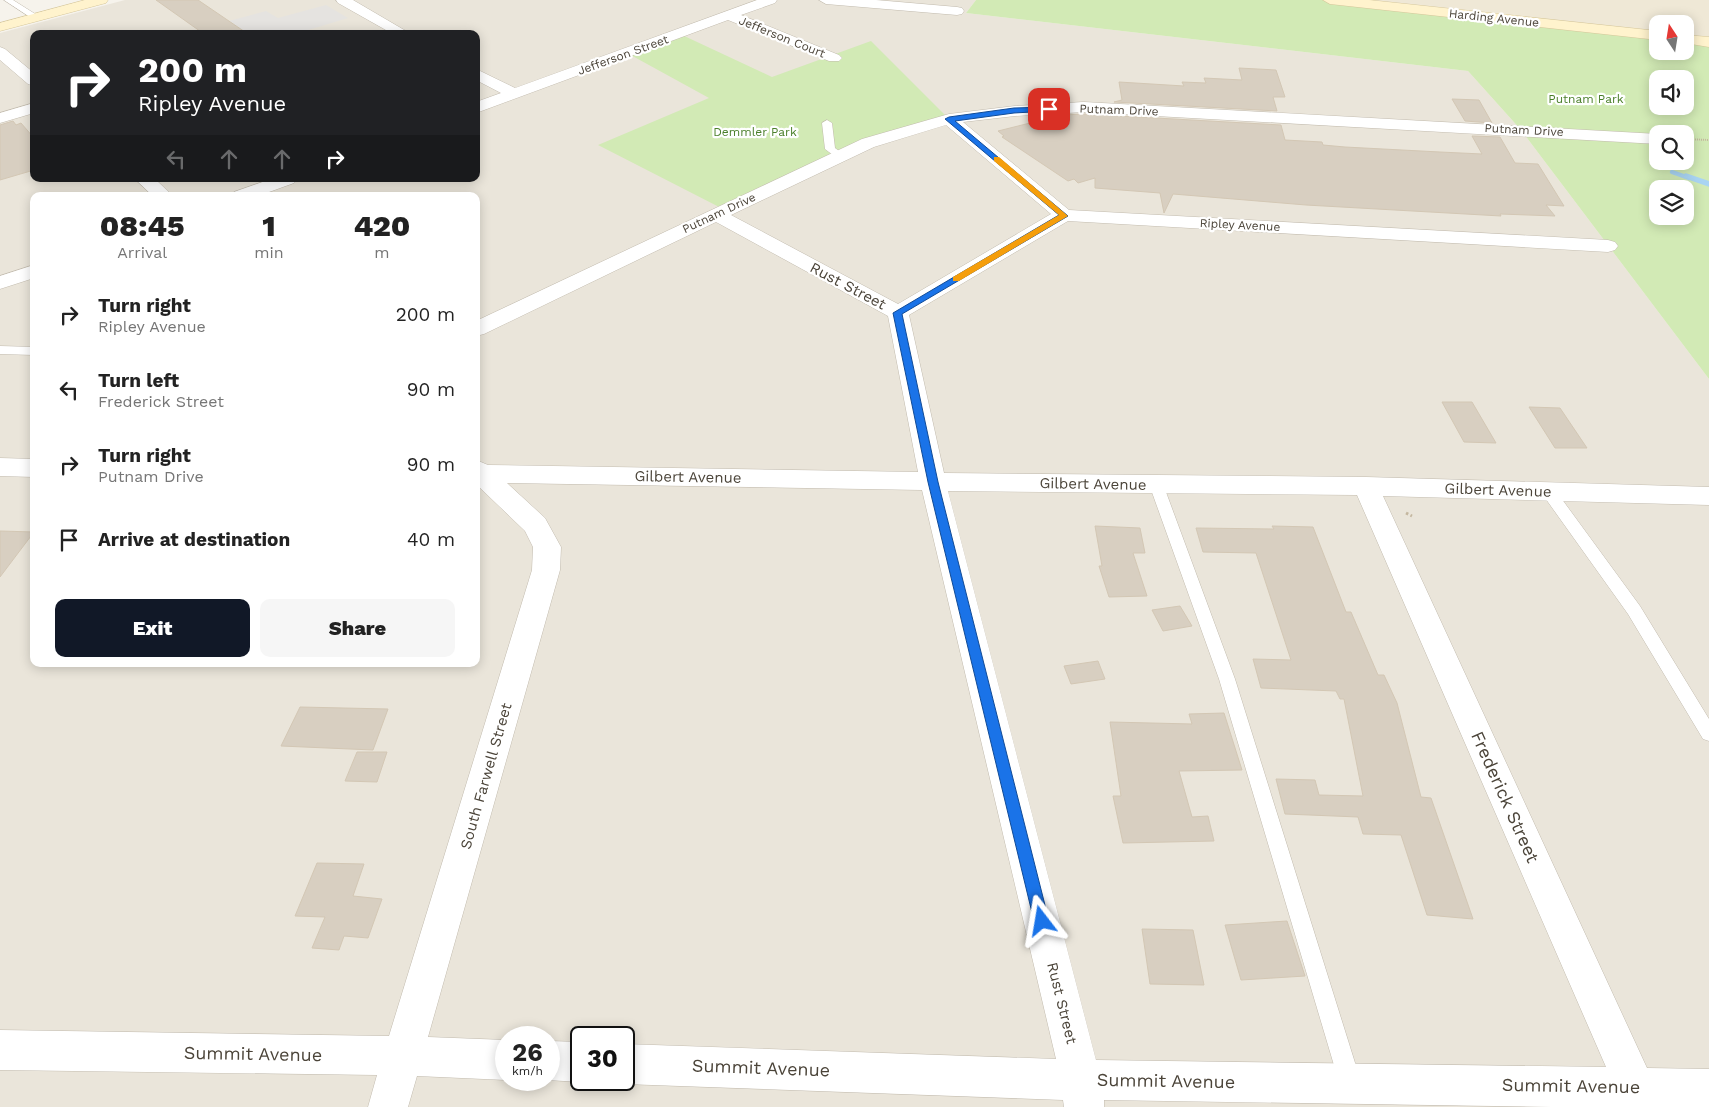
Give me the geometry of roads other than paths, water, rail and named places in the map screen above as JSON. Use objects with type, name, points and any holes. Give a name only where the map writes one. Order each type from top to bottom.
[{"type":"main road","name":"Harding Avenue","points":[[1330,0],[1649,35]]},
{"type":"main road","points":[[0,27],[94,1]]},
{"type":"main road","points":[[1694,41],[1709,42]]},
{"type":"street","points":[[343,0],[397,30]]},
{"type":"street","name":"Jefferson Street","points":[[480,107],[770,0]]},
{"type":"street","points":[[826,0],[957,11]]},
{"type":"street","name":"Jefferson Court","points":[[730,16],[834,58]]},
{"type":"street","points":[[0,52],[30,78]]},
{"type":"street","points":[[480,76],[514,94]]},
{"type":"street","name":"Putnam Drive","points":[[480,327],[868,143],[949,119],[1014,110],[1084,108],[1649,139]]},
{"type":"street","points":[[0,118],[30,109]]},
{"type":"street","points":[[898,313],[1064,216],[949,119]]},
{"type":"street","points":[[148,182],[159,192]]},
{"type":"street","points":[[252,192],[280,182]]},
{"type":"street","name":"Rust Street","points":[[715,214],[898,313],[933,482],[1082,1093]]},
{"type":"street","name":"Ripley Avenue","points":[[1064,216],[1608,246]]},
{"type":"street","points":[[0,283],[30,272]]},
{"type":"street","points":[[0,467],[30,468]]},
{"type":"street","name":"Gilbert Avenue","points":[[480,472],[933,482],[1366,486],[1709,496]]},
{"type":"street","name":"South Farwell Street","points":[[388,1107],[546,570],[547,546],[536,525],[480,474]]},
{"type":"street","name":"Frederick Street","points":[[1366,486],[1639,1097]]},
{"type":"street","name":"Summit Avenue","points":[[0,1050],[404,1056],[495,1060]]},
{"type":"street","name":"Summit Avenue","points":[[635,1065],[1082,1093],[1351,1083],[1639,1097],[1709,1089]]},
{"type":"lane","points":[[0,2],[8,0],[36,17]]},
{"type":"lane","points":[[827,123],[830,149],[840,156]]},
{"type":"lane","points":[[0,350],[30,351]]},
{"type":"lane","points":[[1156,484],[1228,679],[1351,1083]]},
{"type":"lane","points":[[1548,492],[1634,610],[1709,734]]},
{"type":"waterway","points":[[1672,172],[1689,178]]},
{"type":"waterway","points":[[1686,176],[1709,184]]},
{"type":"park label","name":"Putnam Park","points":[[1586,99]]},
{"type":"park label","name":"Demmler Park","points":[[755,132]]}]
